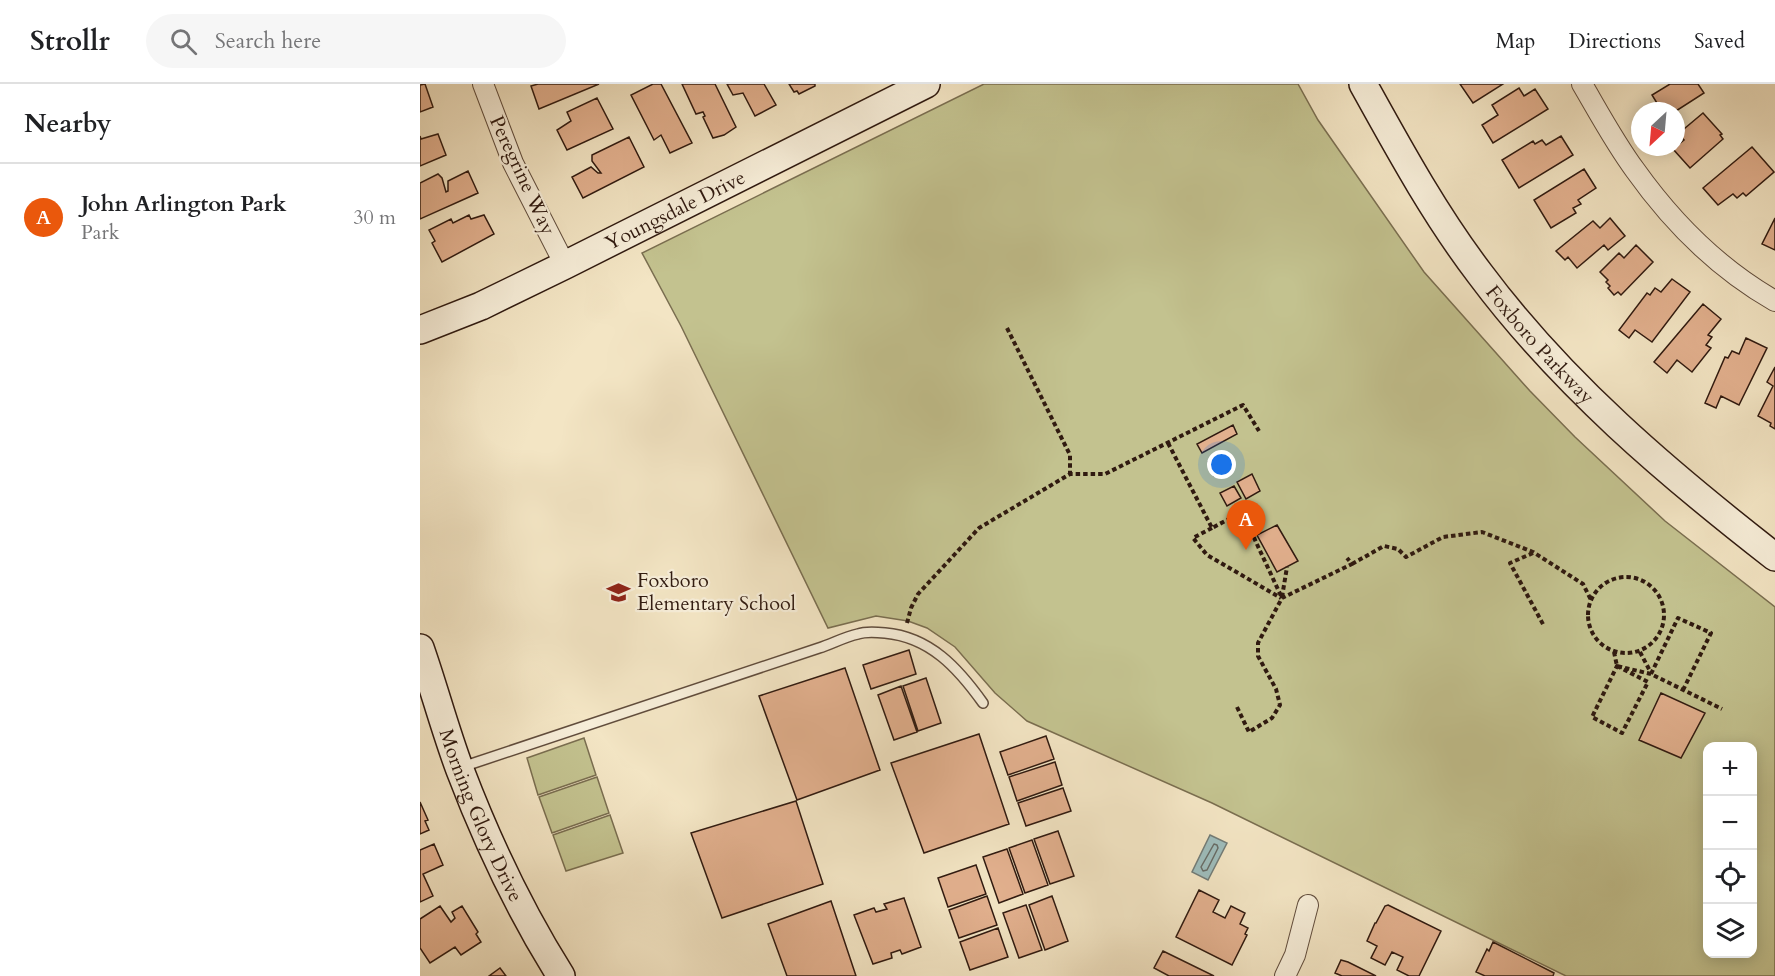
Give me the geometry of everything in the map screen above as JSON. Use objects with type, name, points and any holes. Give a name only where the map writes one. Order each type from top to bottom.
[{"type":"street","name":"Peregrine Way","points":[[483,84],[513,163],[565,265]]},
{"type":"street","name":"Youngsdale Drive","points":[[420,330],[481,306],[926,84]]},
{"type":"street","name":"Foxboro Parkway","points":[[1363,84],[1416,180],[1479,274],[1540,348],[1624,432],[1708,505],[1775,557]]},
{"type":"street","points":[[1582,84],[1634,169],[1671,217],[1708,252],[1759,292],[1775,301]]},
{"type":"street","name":"Morning Glory Drive","points":[[420,648],[459,768],[481,821],[520,905],[561,976]]},
{"type":"street","points":[[1285,976],[1295,955],[1308,905]]},
{"type":"lane","points":[[459,768],[858,633],[875,631],[904,636],[934,650],[954,666],[983,703]]},
{"type":"path","points":[[1007,328],[1070,455],[1070,474]]},
{"type":"path","points":[[904,636],[910,608],[918,594],[979,528],[1070,474],[1105,474],[1243,405],[1259,431]]},
{"type":"path","points":[[1168,443],[1212,528]]},
{"type":"path","points":[[1242,512],[1282,598],[1207,555],[1193,538],[1242,512]]},
{"type":"path","points":[[1282,598],[1384,546],[1398,549],[1406,557],[1443,537],[1482,532],[1533,552],[1583,584],[1591,600]]},
{"type":"path","points":[[1533,552],[1510,563],[1544,626]]},
{"type":"path","points":[[1347,558],[1352,564]]},
{"type":"path","points":[[1237,707],[1249,732],[1272,718],[1280,705],[1275,689],[1258,656],[1258,643],[1282,598],[1287,567]]},
{"type":"path","points":[[1621,577],[1633,577],[1645,582],[1662,600],[1665,612],[1664,625],[1651,646],[1640,652],[1627,654],[1614,652],[1594,637],[1588,625],[1591,600],[1603,585],[1621,577]]},
{"type":"path","points":[[1651,674],[1678,618],[1711,633],[1683,690]]},
{"type":"path","points":[[1614,652],[1617,666],[1592,717],[1622,733],[1648,682],[1617,666]]},
{"type":"path","points":[[1640,652],[1651,674]]},
{"type":"path","points":[[1617,666],[1651,674],[1722,709]]},
{"type":"shaded area","points":[[984,84],[1298,84],[1318,120],[1424,272],[1530,391],[1575,437],[1665,521],[1775,607],[1775,976],[1566,976],[1212,803],[1027,721],[995,693],[955,647],[927,628],[908,621],[876,616],[828,628],[681,326],[642,253]]},
{"type":"shaded area","points":[[584,738],[596,775],[538,795],[527,758]]},
{"type":"shaded area","points":[[597,777],[609,813],[552,833],[539,797]]},
{"type":"shaded area","points":[[610,815],[623,853],[566,871],[553,835]]},
{"type":"water","points":[[1210,835],[1227,843],[1208,880],[1192,872]]},
{"type":"building","points":[[425,84],[433,107],[420,112],[420,85]]},
{"type":"building","points":[[599,84],[539,109],[531,86]]},
{"type":"building","points":[[653,84],[661,84],[692,143],[670,153],[661,135],[654,140],[631,95]]},
{"type":"building","points":[[682,84],[715,84],[736,127],[724,135],[713,138],[703,112],[696,114]]},
{"type":"building","points":[[727,84],[764,84],[776,105],[755,116],[743,93],[733,95]]},
{"type":"building","points":[[789,84],[815,84],[815,86],[799,94],[797,91],[794,92]]},
{"type":"building","points":[[1460,84],[1503,84],[1473,103]]},
{"type":"building","points":[[1670,84],[1698,84],[1704,93],[1685,105],[1685,102],[1656,102],[1652,95]]},
{"type":"building","points":[[1519,88],[1524,96],[1535,89],[1548,109],[1493,143],[1482,125],[1498,115],[1492,105]]},
{"type":"building","points":[[597,98],[613,129],[567,150],[557,130],[571,121],[567,112]]},
{"type":"building","points":[[1703,113],[1722,134],[1720,135],[1723,139],[1690,168],[1679,156],[1685,156],[1685,128]]},
{"type":"building","points":[[438,134],[446,155],[420,166],[420,136],[421,139]]},
{"type":"building","points":[[1561,136],[1573,155],[1519,188],[1502,160],[1533,141],[1535,144],[1542,140],[1546,145]]},
{"type":"building","points":[[629,137],[644,167],[583,198],[572,177],[591,167],[601,173],[592,161],[592,155]]},
{"type":"building","points":[[1752,147],[1774,172],[1746,196],[1743,193],[1737,198],[1733,194],[1718,205],[1703,188]]},
{"type":"building","points":[[1584,169],[1596,188],[1578,200],[1581,204],[1573,208],[1576,213],[1551,228],[1534,200]]},
{"type":"building","points":[[468,171],[478,193],[420,219],[420,183],[438,174],[442,178],[446,192],[448,181]]},
{"type":"building","points":[[469,215],[471,219],[484,215],[494,234],[442,262],[432,243],[435,241],[429,230],[451,219],[453,223]]},
{"type":"building","points":[[1610,218],[1625,236],[1608,250],[1604,245],[1577,268],[1568,257],[1565,260],[1556,251],[1593,221],[1600,228]]},
{"type":"building","points":[[1775,218],[1775,250],[1762,244]]},
{"type":"building","points":[[1636,245],[1653,262],[1621,295],[1618,292],[1614,295],[1608,288],[1610,286],[1606,282],[1608,280],[1600,272],[1619,253],[1624,258]]},
{"type":"building","points":[[1672,279],[1690,292],[1652,342],[1635,330],[1629,338],[1619,330],[1647,293],[1650,295],[1655,288],[1661,292]]},
{"type":"building","points":[[1703,304],[1721,319],[1708,335],[1712,337],[1706,345],[1711,348],[1692,372],[1677,360],[1667,373],[1654,362]]},
{"type":"building","points":[[1746,338],[1767,348],[1739,405],[1721,396],[1716,408],[1705,403],[1725,357],[1728,358],[1732,351],[1739,354]]},
{"type":"building","points":[[1775,367],[1775,429],[1770,426],[1771,423],[1758,416],[1773,386],[1767,382]]},
{"type":"building","points":[[1233,425],[1237,434],[1202,453],[1197,444]]},
{"type":"building","points":[[1228,453],[1234,467],[1214,476],[1208,462]]},
{"type":"building","points":[[1252,474],[1260,491],[1246,499],[1237,482]]},
{"type":"building","points":[[1234,486],[1241,498],[1227,506],[1220,493]]},
{"type":"building","points":[[1277,525],[1298,561],[1277,572],[1257,535]]},
{"type":"building","points":[[909,650],[916,674],[871,689],[863,665]]},
{"type":"building","points":[[845,668],[880,770],[797,800],[759,696]]},
{"type":"building","points":[[926,678],[941,723],[918,731],[903,686]]},
{"type":"building","points":[[901,686],[917,732],[894,740],[878,695]]},
{"type":"building","points":[[1661,693],[1705,713],[1681,758],[1639,740]]},
{"type":"building","points":[[979,734],[1009,824],[924,853],[891,763]]},
{"type":"building","points":[[1046,736],[1054,759],[1008,775],[1000,752]]},
{"type":"building","points":[[1055,762],[1062,785],[1017,801],[1009,777]]},
{"type":"building","points":[[1063,788],[1071,811],[1026,826],[1018,803]]},
{"type":"building","points":[[796,801],[823,884],[722,918],[691,833]]},
{"type":"building","points":[[420,802],[428,820],[425,821],[429,830],[420,834]]},
{"type":"building","points":[[1058,831],[1074,876],[1050,884],[1034,839]]},
{"type":"building","points":[[1032,840],[1048,885],[1025,893],[1009,848]]},
{"type":"building","points":[[434,844],[443,865],[423,874],[433,896],[420,902],[420,850]]},
{"type":"building","points":[[1007,849],[1023,894],[999,903],[983,857]]},
{"type":"building","points":[[976,865],[986,894],[948,907],[938,878]]},
{"type":"building","points":[[1199,890],[1219,900],[1213,912],[1225,918],[1231,906],[1245,913],[1240,924],[1248,928],[1245,934],[1247,935],[1232,965],[1176,937]]},
{"type":"building","points":[[987,896],[997,925],[959,938],[949,910]]},
{"type":"building","points":[[1052,896],[1068,941],[1045,950],[1029,905]]},
{"type":"building","points":[[904,898],[921,947],[902,954],[900,950],[891,953],[892,958],[873,964],[854,915],[874,908],[876,912],[887,909],[884,904]]},
{"type":"building","points":[[831,901],[856,976],[787,976],[768,924]]},
{"type":"building","points":[[1026,905],[1042,950],[1019,958],[1003,913]]},
{"type":"building","points":[[1388,905],[1441,931],[1419,976],[1409,976],[1397,970],[1403,957],[1392,952],[1385,965],[1371,958],[1377,946],[1367,941],[1375,923],[1385,906]]},
{"type":"building","points":[[440,906],[451,922],[455,918],[452,912],[462,906],[478,932],[476,934],[481,942],[461,955],[455,947],[430,963],[420,948],[420,919]]},
{"type":"building","points":[[998,928],[1008,957],[970,970],[960,942]]},
{"type":"building","points":[[1493,942],[1554,973],[1553,976],[1485,976],[1476,972]]},
{"type":"building","points":[[1163,951],[1214,976],[1169,976],[1154,968]]},
{"type":"building","points":[[1341,960],[1376,976],[1342,976],[1335,973]]},
{"type":"building","points":[[500,968],[506,976],[489,976]]},
{"type":"place","name":"John Arlington Park","points":[[1246,550]]},
{"type":"place","name":"Foxboro Elementary School","points":[[619,592]]}]
